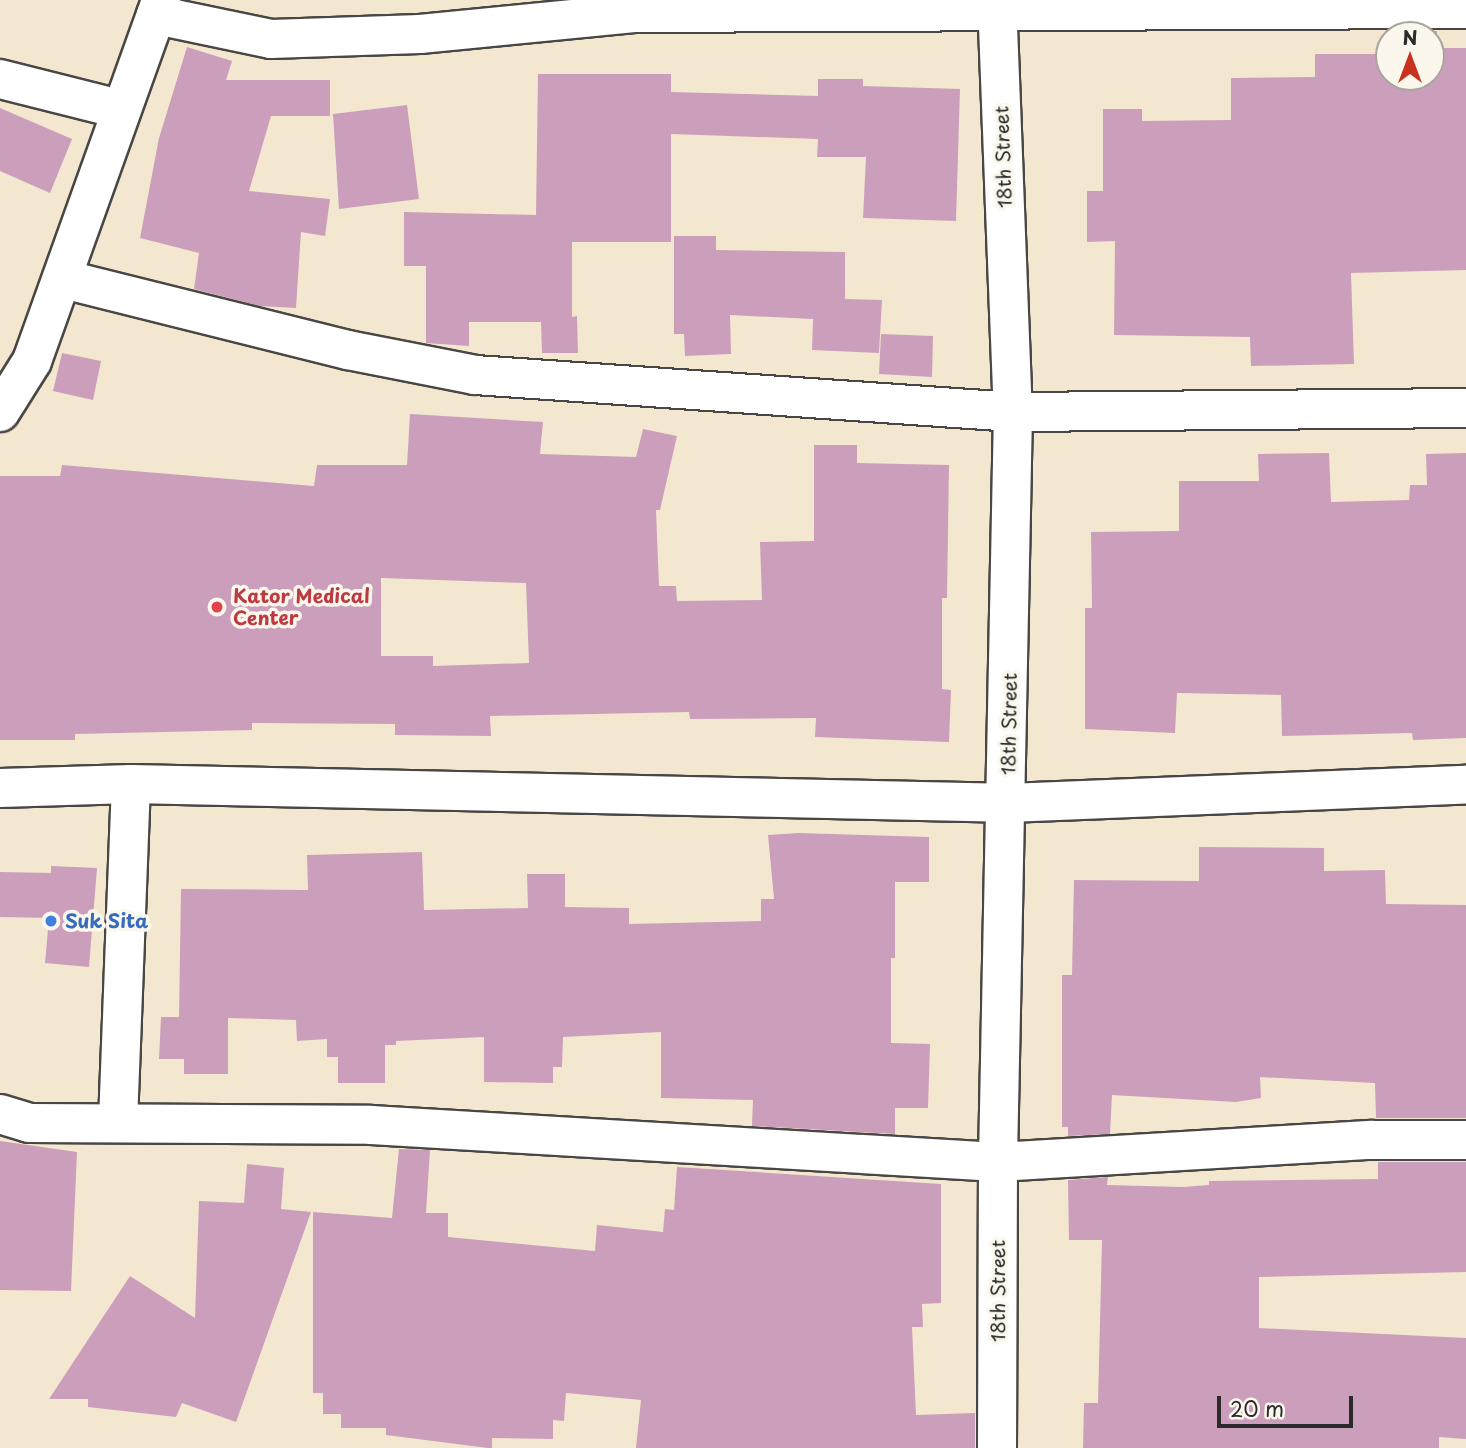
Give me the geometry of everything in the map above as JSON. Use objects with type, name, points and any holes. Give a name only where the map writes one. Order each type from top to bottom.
[{"type":"street","points":[[0,412],[32,361],[63,279],[119,109],[159,7],[271,39],[419,34],[634,13],[997,7],[1466,9]]},
{"type":"street","name":"18th Street","points":[[997,7],[1013,412],[1008,803],[998,1161],[998,1448]]},
{"type":"street","points":[[0,79],[119,109]]},
{"type":"street","points":[[63,279],[348,350],[475,375],[1013,412],[1466,408]]},
{"type":"street","points":[[118,1122],[131,784]]},
{"type":"street","points":[[0,789],[131,784],[1008,803],[1466,785]]},
{"type":"street","points":[[0,1114],[29,1123],[371,1125],[998,1161],[1372,1140],[1466,1140]]},
{"type":"building","points":[[187,47],[232,61],[226,80],[330,80],[330,116],[271,116],[249,191],[330,199],[325,236],[301,232],[296,308],[260,306],[194,289],[199,253],[140,238],[159,138]]},
{"type":"building","points":[[1445,48],[1466,48],[1466,270],[1351,273],[1354,364],[1251,366],[1250,337],[1114,335],[1115,241],[1087,242],[1087,191],[1103,191],[1103,109],[1142,109],[1142,121],[1231,120],[1231,78],[1315,77],[1315,54],[1375,54],[1375,91],[1445,91]]},
{"type":"building","points":[[538,74],[671,74],[671,92],[818,96],[818,79],[863,79],[863,86],[960,89],[956,221],[863,218],[866,157],[817,157],[818,139],[671,134],[671,242],[572,242],[572,317],[577,316],[578,353],[542,353],[541,322],[469,322],[469,346],[426,343],[426,266],[404,266],[404,212],[536,215]]},
{"type":"building","points":[[407,105],[419,199],[339,209],[333,114]]},
{"type":"building","points":[[0,108],[72,139],[50,193],[0,171]]},
{"type":"building","points":[[674,236],[716,236],[716,250],[845,252],[845,299],[882,300],[879,353],[812,350],[813,319],[730,315],[731,354],[685,356],[684,334],[674,334]]},
{"type":"building","points":[[881,334],[933,336],[932,377],[879,374]]},
{"type":"building","points":[[62,353],[101,361],[93,400],[53,391]]},
{"type":"building","points":[[410,414],[543,422],[540,454],[636,457],[643,429],[677,436],[660,510],[656,510],[659,586],[676,586],[677,601],[762,600],[760,542],[814,541],[814,445],[857,445],[857,463],[949,465],[947,598],[942,598],[942,689],[951,690],[949,742],[815,737],[816,718],[690,719],[689,712],[490,716],[491,736],[395,735],[395,724],[252,723],[252,730],[75,734],[75,740],[0,740],[0,476],[60,476],[62,465],[314,486],[317,465],[407,465]],"holes":[[[381,578],[526,583],[529,663],[433,666],[433,656],[381,656]]]},
{"type":"building","points":[[1329,453],[1331,502],[1409,500],[1410,485],[1427,485],[1426,454],[1466,453],[1466,738],[1413,740],[1412,733],[1282,736],[1281,695],[1177,693],[1175,733],[1085,729],[1085,608],[1092,608],[1091,532],[1179,531],[1179,481],[1259,481],[1258,454]]},
{"type":"building","points":[[798,833],[929,837],[929,882],[895,882],[895,958],[891,958],[891,1043],[930,1044],[928,1108],[895,1108],[895,1134],[752,1126],[753,1100],[661,1098],[661,1032],[563,1037],[562,1067],[553,1067],[553,1083],[484,1082],[484,1037],[396,1041],[396,1045],[385,1045],[385,1083],[338,1083],[338,1057],[327,1057],[327,1039],[297,1041],[296,1020],[228,1018],[228,1074],[184,1074],[184,1059],[159,1059],[161,1017],[179,1017],[181,889],[308,890],[307,855],[422,852],[424,910],[528,908],[527,874],[565,874],[565,907],[629,908],[629,924],[761,921],[761,899],[774,899],[768,835]]},
{"type":"building","points":[[1199,847],[1324,848],[1324,871],[1385,870],[1386,904],[1466,905],[1466,1118],[1376,1118],[1375,1083],[1260,1077],[1261,1098],[1236,1102],[1112,1095],[1110,1134],[1068,1136],[1068,1127],[1062,1127],[1062,975],[1072,975],[1074,880],[1199,881]]},
{"type":"building","points":[[51,866],[97,868],[89,967],[45,963],[49,918],[0,917],[0,872],[51,873]]},
{"type":"building","points":[[0,1141],[77,1152],[71,1291],[0,1290]]},
{"type":"building","points":[[399,1149],[430,1150],[426,1213],[448,1213],[448,1237],[595,1251],[597,1225],[663,1232],[665,1209],[674,1210],[677,1167],[941,1184],[941,1303],[922,1304],[923,1327],[912,1327],[916,1415],[975,1413],[975,1448],[636,1448],[641,1400],[566,1393],[564,1421],[553,1420],[553,1439],[492,1438],[492,1448],[488,1448],[386,1435],[386,1428],[341,1428],[341,1414],[323,1414],[323,1393],[313,1393],[313,1212],[392,1218]]},
{"type":"building","points":[[1378,1162],[1466,1162],[1466,1272],[1259,1277],[1259,1328],[1466,1338],[1466,1439],[1439,1437],[1439,1448],[1083,1448],[1084,1403],[1098,1403],[1102,1240],[1069,1240],[1068,1180],[1108,1177],[1107,1185],[1183,1187],[1209,1185],[1209,1181],[1378,1179]]},
{"type":"building","points":[[247,1164],[284,1168],[281,1209],[311,1212],[236,1422],[182,1403],[176,1417],[88,1407],[88,1399],[49,1399],[130,1276],[195,1318],[199,1201],[244,1203]]},
{"type":"place","name":"Kator Medical Center","points":[[217,607]]},
{"type":"place","name":"Suk Sita","points":[[51,921]]}]
